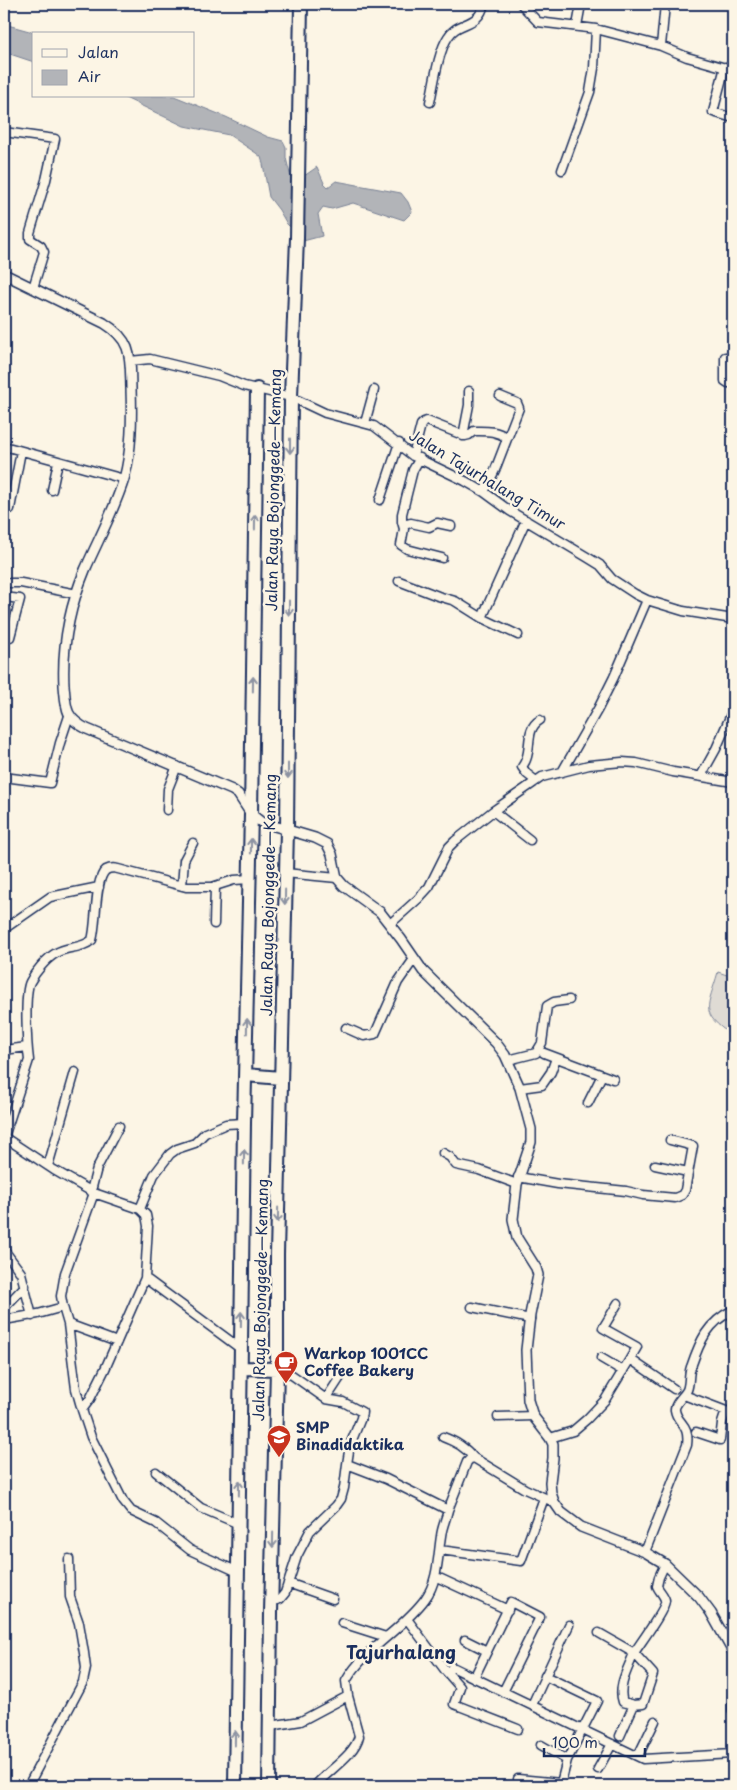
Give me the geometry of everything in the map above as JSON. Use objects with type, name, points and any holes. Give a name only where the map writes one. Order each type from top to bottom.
[{"type":"highway","name":"Jalan Raya Bojonggede—Kemang","points":[[269,1786],[271,1602],[277,1369],[277,1254],[287,830],[291,397],[297,238],[301,4]]},
{"type":"highway","name":"Jalan Raya Bojonggede—Kemang","points":[[235,1786],[244,1123],[252,814],[257,389]]},
{"type":"highway","points":[[246,1075],[281,1078]]},
{"type":"highway","points":[[242,1368],[277,1369]]},
{"type":"street","points":[[430,102],[442,50],[449,35],[455,29],[474,21],[480,16],[484,4]]},
{"type":"street","points":[[522,4],[538,22],[596,30],[662,46],[687,57],[729,68],[713,112],[733,118]]},
{"type":"street","points":[[577,26],[581,4]]},
{"type":"street","points":[[662,46],[665,4]]},
{"type":"street","points":[[562,170],[590,92],[594,68],[596,30]]},
{"type":"street","points":[[4,132],[55,139],[46,180],[30,233],[30,239],[40,246],[44,252],[33,288]]},
{"type":"street","points":[[4,274],[113,328],[124,340],[130,361],[131,432],[124,479],[115,506],[85,570],[71,616],[64,651],[65,693],[69,716],[73,721],[87,728],[232,790],[238,794],[252,814],[261,822],[315,838],[327,844],[332,854],[337,878],[352,894],[380,912],[423,971],[496,1043],[508,1060],[520,1088],[531,1136],[517,1180],[513,1207],[514,1226],[517,1238],[536,1268],[538,1275],[530,1319],[526,1365],[528,1400],[533,1416],[550,1438],[554,1451],[550,1482],[554,1502],[562,1512],[581,1527],[644,1552],[665,1564],[698,1597],[711,1614],[733,1652]]},
{"type":"street","points":[[729,357],[725,381],[733,383]]},
{"type":"street","name":"Jalan Tajurhalang Timur","points":[[130,361],[150,359],[219,376],[257,389],[291,397],[325,413],[374,426],[417,457],[484,492],[510,511],[600,565],[612,579],[647,600],[683,611],[733,619]]},
{"type":"street","points":[[365,423],[374,390]]},
{"type":"street","points":[[464,436],[469,405],[468,391]]},
{"type":"street","points":[[484,492],[495,470],[518,404],[500,396]]},
{"type":"street","points":[[442,558],[402,547],[404,529],[402,514],[424,422],[427,421],[464,436],[474,431],[492,431],[499,432],[507,438]]},
{"type":"street","points":[[380,500],[399,443]]},
{"type":"street","points":[[4,446],[124,479]]},
{"type":"street","points":[[10,509],[21,451]]},
{"type":"street","points":[[52,490],[58,462]]},
{"type":"street","points":[[482,618],[526,520]]},
{"type":"street","points":[[403,526],[411,523],[429,527],[437,523],[451,526]]},
{"type":"street","points":[[399,581],[455,601],[482,618],[518,635]]},
{"type":"street","points":[[4,584],[21,583],[77,594]]},
{"type":"street","points":[[4,597],[20,599],[10,636]]},
{"type":"street","points":[[562,772],[614,677],[647,600]]},
{"type":"street","points":[[700,776],[716,749],[733,710]]},
{"type":"street","points":[[4,777],[50,784],[60,742],[69,716]]},
{"type":"street","points":[[536,781],[526,774],[522,767],[528,753],[530,733],[535,723],[540,720]]},
{"type":"street","points":[[390,924],[429,887],[449,847],[455,840],[493,811],[549,774],[589,765],[622,762],[733,782]]},
{"type":"street","points":[[167,810],[168,790],[177,766]]},
{"type":"street","points":[[493,811],[530,840]]},
{"type":"street","points":[[182,886],[184,860],[193,843]]},
{"type":"street","points":[[82,1410],[90,1399],[145,1278],[148,1226],[144,1212],[140,1209],[92,1192],[4,1137],[29,1060],[27,1048],[30,982],[52,955],[92,940],[101,878],[105,871],[111,868],[118,868],[182,886],[215,886],[234,880],[250,879]]},
{"type":"street","points":[[285,873],[337,878]]},
{"type":"street","points":[[214,924],[215,886]]},
{"type":"street","points":[[4,929],[50,897],[99,887]]},
{"type":"street","points":[[346,1028],[364,1036],[375,1034],[394,990],[414,959]]},
{"type":"street","points":[[508,1060],[536,1053],[542,1042],[547,1006],[554,1002],[569,1000]]},
{"type":"street","points":[[4,1050],[27,1048]]},
{"type":"street","points":[[544,1053],[613,1079]]},
{"type":"street","points":[[520,1088],[542,1084],[551,1072],[556,1058]]},
{"type":"street","points":[[48,1166],[75,1072]]},
{"type":"street","points":[[588,1103],[602,1076]]},
{"type":"street","points":[[140,1209],[154,1175],[170,1154],[177,1149],[195,1143],[205,1133],[221,1126],[232,1123],[244,1123]]},
{"type":"street","points":[[119,1126],[97,1168],[92,1192],[65,1273],[61,1296],[68,1324],[75,1380],[82,1410],[92,1437],[116,1488],[131,1511],[156,1524],[190,1550],[238,1572]]},
{"type":"street","points":[[443,1154],[450,1157],[456,1165],[517,1180],[626,1190],[643,1195],[675,1198],[682,1195],[685,1190],[694,1146],[670,1140]]},
{"type":"street","points":[[655,1165],[688,1172]]},
{"type":"street","points":[[4,1250],[6,1260],[21,1273],[32,1316]]},
{"type":"street","points":[[145,1278],[241,1349]]},
{"type":"street","points":[[4,1308],[25,1286]]},
{"type":"street","points":[[550,1438],[573,1432],[605,1400],[637,1347],[603,1328],[618,1302]]},
{"type":"street","points":[[4,1320],[32,1316],[63,1307]]},
{"type":"street","points":[[472,1307],[530,1319]]},
{"type":"street","points":[[644,1552],[686,1449],[688,1433],[675,1408],[688,1387],[691,1367],[705,1333],[719,1317],[733,1310]]},
{"type":"street","points":[[68,1324],[117,1342]]},
{"type":"street","points":[[601,1358],[622,1371]]},
{"type":"street","points":[[630,1358],[674,1389]]},
{"type":"street","points":[[271,1602],[280,1599],[282,1596],[301,1546],[310,1531],[341,1499],[350,1445],[362,1412],[343,1402],[326,1399],[292,1375],[277,1369]]},
{"type":"street","points":[[326,1399],[343,1373]]},
{"type":"street","points":[[684,1395],[726,1411],[720,1440],[696,1432]]},
{"type":"street","points":[[498,1416],[533,1416]]},
{"type":"street","points":[[443,1437],[462,1446],[474,1458],[525,1489],[554,1502]]},
{"type":"street","points":[[315,1786],[348,1754],[358,1741],[359,1736],[348,1696],[346,1681],[386,1637],[407,1619],[428,1593],[440,1550],[441,1534],[448,1510],[467,1462],[474,1458]]},
{"type":"street","points":[[347,1464],[386,1479],[448,1510]]},
{"type":"street","points":[[156,1472],[201,1508],[239,1524]]},
{"type":"street","points":[[440,1550],[521,1561],[544,1498]]},
{"type":"street","points":[[28,1786],[83,1682],[84,1653],[79,1623],[70,1597],[69,1559]]},
{"type":"street","points":[[598,1633],[634,1652],[653,1674],[643,1704],[633,1705],[623,1702],[621,1697],[623,1680],[634,1652],[665,1604],[657,1583],[665,1564]]},
{"type":"street","points":[[439,1578],[508,1610]]},
{"type":"street","points":[[288,1583],[333,1599]]},
{"type":"street","points":[[474,1678],[511,1602],[540,1616],[503,1692]]},
{"type":"street","points":[[407,1619],[460,1687],[454,1704],[518,1729]]},
{"type":"street","points":[[342,1623],[386,1637]]},
{"type":"street","points":[[532,1706],[570,1625]]},
{"type":"street","points":[[466,1640],[487,1651]]},
{"type":"street","points":[[452,1667],[643,1759],[733,1754]]},
{"type":"street","points":[[518,1779],[561,1783],[567,1760],[598,1701],[546,1676]]},
{"type":"street","points":[[270,1726],[302,1721],[348,1696]]},
{"type":"street","points":[[733,1698],[733,1711]]},
{"type":"street","points":[[620,1736],[633,1705]]},
{"type":"street","points":[[638,1756],[655,1721]]},
{"type":"street","points":[[598,1769],[612,1744]]},
{"type":"street","points":[[541,1745],[567,1760]]},
{"type":"shaded area","points":[[718,972],[733,977],[733,1036],[714,1021],[710,1015],[709,1002]]},
{"type":"water","points":[[4,24],[33,32],[32,61],[4,52]]},
{"type":"water","points":[[125,98],[179,98],[268,137],[283,141],[286,147],[286,158],[293,186],[292,229],[269,197],[261,157],[229,135],[184,126]]},
{"type":"water","points":[[317,167],[324,183],[328,187],[336,181],[401,193],[408,202],[412,212],[404,220],[353,203],[332,209],[323,207],[318,214],[322,236],[303,241],[295,239],[297,181]]},
{"type":"place","name":"Warkop 1001CC Coffee Bakery","points":[[286,1384]]},
{"type":"place","name":"SMP Binadidaktika","points":[[279,1458]]},
{"type":"district","name":"Tajurhalang","points":[[401,1653]]}]
